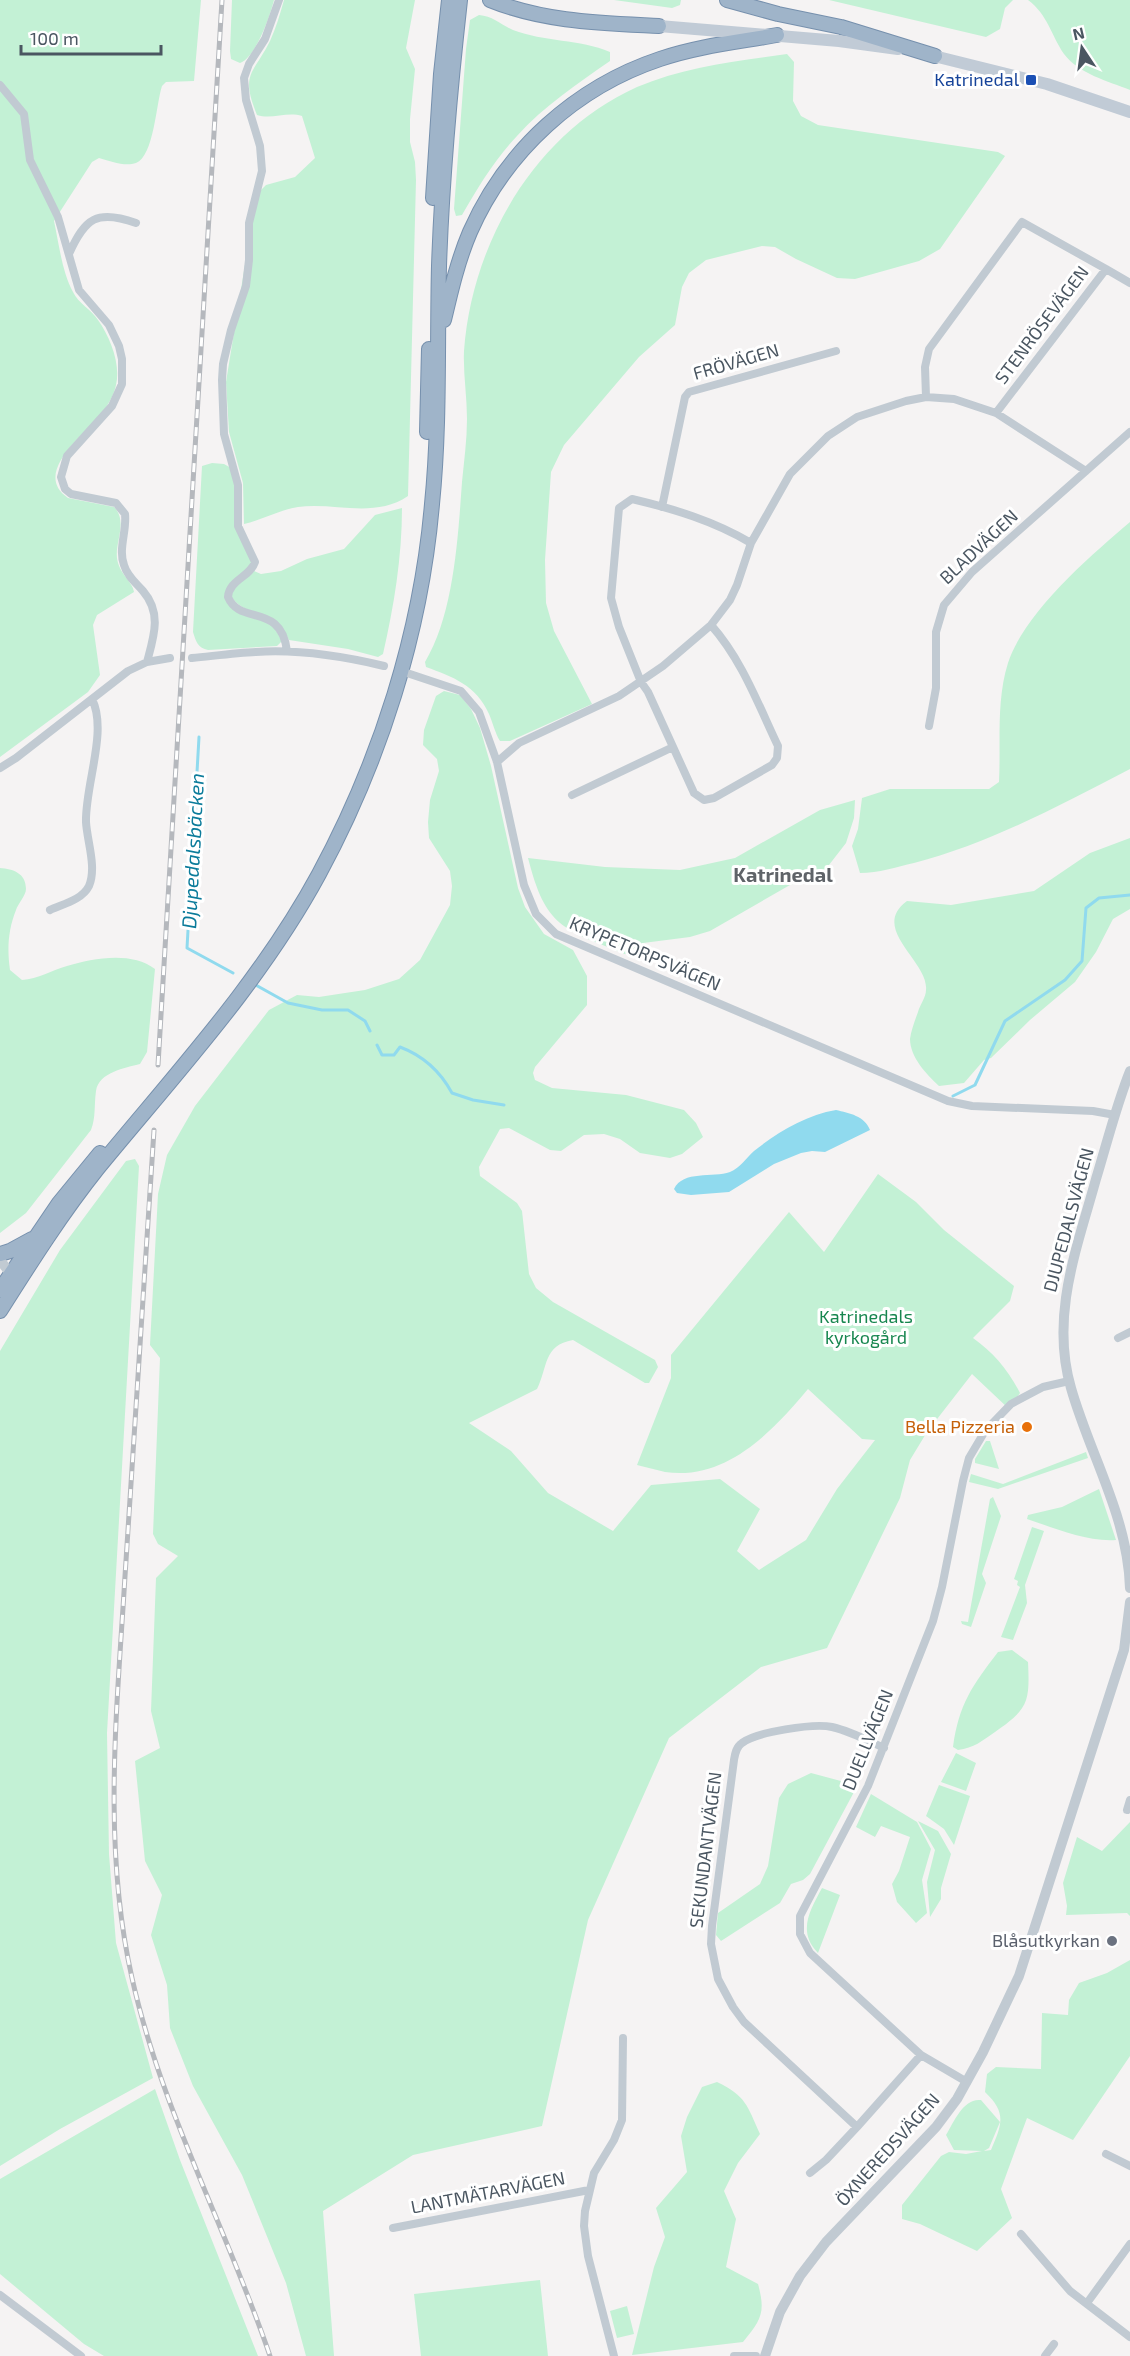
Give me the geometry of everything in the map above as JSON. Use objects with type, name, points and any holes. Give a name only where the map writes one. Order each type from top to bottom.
[{"type":"highway","points":[[0,1290],[77,1180],[202,1032],[264,947],[311,870],[346,801],[384,697],[410,593],[423,503],[427,452],[434,164],[450,0]]},
{"type":"highway","points":[[0,1311],[10,1275],[250,982],[295,915],[354,805],[393,699],[409,642],[428,543],[436,451],[442,188],[460,0]]},
{"type":"highway","points":[[490,0],[535,15],[578,22],[658,26]]},
{"type":"highway","points":[[516,0],[578,15],[658,26]]},
{"type":"highway","points":[[727,0],[778,14],[841,27],[935,56]]},
{"type":"highway","points":[[438,348],[460,258],[477,217],[509,166],[548,124],[591,91],[639,67],[682,52],[777,35]]},
{"type":"highway","points":[[0,1254],[36,1236]]},
{"type":"main road","points":[[658,26],[839,41],[935,56],[1047,84],[1130,112]]},
{"type":"street","points":[[279,0],[270,29],[249,64],[244,78],[246,100],[260,146],[262,171],[249,223],[246,286],[231,330],[223,364],[222,403],[224,434],[238,485],[238,526],[255,561],[250,572],[230,588],[228,597],[233,606],[274,622],[281,628],[287,651]]},
{"type":"street","points":[[0,85],[24,114],[30,160],[53,203],[79,290],[101,314],[115,336],[122,359],[124,373],[122,384],[112,406],[67,456],[61,477],[65,489],[71,494],[116,503],[122,508],[126,521],[121,552],[124,567],[151,601],[155,614],[154,631],[147,662]]},
{"type":"street","points":[[69,255],[78,234],[92,220],[116,216],[136,223]]},
{"type":"street","name":"STENRÖSEVÄGEN","points":[[926,397],[925,367],[929,349],[1022,222],[1106,269],[996,413]]},
{"type":"street","points":[[1106,269],[1130,283]]},
{"type":"street","name":"FRÖVÄGEN","points":[[662,507],[685,397],[689,392],[836,351]]},
{"type":"street","points":[[497,762],[519,743],[599,707],[641,682],[711,625],[730,600],[751,543],[790,474],[828,436],[849,421],[871,411],[926,397],[954,399],[996,413],[1086,471]]},
{"type":"street","name":"BLADVÄGEN","points":[[929,726],[936,688],[936,632],[944,605],[972,572],[1130,432]]},
{"type":"street","points":[[711,625],[728,645],[740,665],[778,746],[777,758],[772,765],[714,798],[704,800],[694,793],[648,692],[641,682],[619,627],[611,598],[619,508],[632,499],[727,528],[751,543]]},
{"type":"street","points":[[192,658],[257,651],[287,651],[350,658],[384,666]]},
{"type":"street","points":[[0,768],[128,671],[147,662],[170,658]]},
{"type":"street","name":"KRYPETORPSVÄGEN","points":[[408,673],[453,687],[468,697],[479,712],[497,762],[524,885],[536,914],[556,934],[948,1101],[972,1106],[1093,1111],[1115,1115]]},
{"type":"street","points":[[50,910],[78,898],[89,885],[91,877],[87,805],[95,754],[98,713],[92,699]]},
{"type":"street","points":[[572,795],[673,747]]},
{"type":"street","name":"DJUPEDALSVÄGEN","points":[[1130,1071],[1078,1238],[1065,1293],[1063,1338],[1069,1380],[1117,1515],[1128,1561],[1130,1588]]},
{"type":"street","points":[[0,1260],[10,1275]]},
{"type":"street","points":[[1118,1338],[1130,1332]]},
{"type":"street","name":"DUELLVÄGEN","points":[[967,2082],[921,2055],[810,1953],[802,1941],[799,1927],[804,1908],[861,1802],[884,1748],[939,1602],[969,1458],[985,1431],[1011,1404],[1043,1387],[1069,1380]]},
{"type":"street","points":[[1127,1651],[1130,1602]]},
{"type":"street","name":"ÖXNEREDSVÄGEN","points":[[765,2356],[780,2312],[795,2284],[816,2254],[936,2127],[967,2082],[1019,1976],[1127,1651]]},
{"type":"street","name":"SEKUNDANTVÄGEN","points":[[857,2127],[767,2044],[733,2007],[716,1971],[711,1944],[712,1926],[734,1760],[741,1744],[751,1739],[804,1725],[822,1725],[845,1730],[884,1748]]},
{"type":"street","points":[[1127,1810],[1130,1800]]},
{"type":"street","points":[[614,2356],[585,2240],[585,2211],[594,2173],[614,2140],[622,2121],[623,2038]]},
{"type":"street","points":[[810,2173],[826,2160],[921,2055]]},
{"type":"street","points":[[1106,2154],[1130,2166]]},
{"type":"street","name":"LANTMÄTARVÄGEN","points":[[393,2228],[589,2190]]},
{"type":"street","points":[[1022,2234],[1077,2298],[1130,2337]]},
{"type":"street","points":[[1087,2304],[1130,2244]]},
{"type":"street","points":[[0,2295],[81,2356]]},
{"type":"street","points":[[1045,2356],[1054,2344]]},
{"type":"street","points":[[734,2356],[756,2356]]},
{"type":"green space","points":[[0,0],[201,0],[194,81],[166,82],[162,86],[151,140],[142,158],[132,164],[99,158],[92,162],[54,221],[69,284],[107,334],[117,368],[115,389],[109,403],[65,454],[58,465],[55,477],[58,488],[68,498],[114,507],[121,525],[117,552],[118,564],[134,592],[97,615],[93,625],[100,675],[88,692],[0,757]]},
{"type":"green space","points":[[232,0],[274,0],[257,45],[252,53],[240,63],[231,59]]},
{"type":"green space","points":[[284,0],[415,0],[406,48],[415,69],[410,142],[415,162],[416,180],[408,496],[382,507],[298,507],[244,524],[243,483],[229,432],[226,382],[253,215],[259,192],[266,185],[295,177],[315,158],[302,116],[257,115],[249,90],[251,75],[270,41]]},
{"type":"green space","points":[[614,0],[681,0],[680,5],[672,8]]},
{"type":"green space","points":[[829,0],[1013,0],[1005,8],[1000,29],[986,37]]},
{"type":"green space","points":[[1028,0],[1130,0],[1130,90],[1094,76],[1070,61],[1040,12]]},
{"type":"green space","points":[[479,15],[489,17],[525,34],[587,45],[610,52],[610,61],[561,96],[527,125],[494,164],[462,215],[456,216],[454,209],[466,49],[470,20]]},
{"type":"green space","points":[[787,54],[794,62],[793,101],[801,116],[818,125],[998,152],[1005,156],[940,249],[919,261],[855,279],[837,278],[775,247],[762,246],[706,260],[689,273],[682,287],[675,325],[639,357],[564,445],[551,472],[545,560],[546,603],[554,631],[592,704],[510,741],[500,741],[484,704],[477,696],[463,683],[426,667],[425,662],[435,643],[453,575],[466,435],[464,351],[470,310],[480,270],[495,232],[515,195],[540,162],[568,132],[601,107],[637,87],[673,74]]},
{"type":"green space","points":[[212,463],[224,464],[231,468],[234,475],[236,508],[252,562],[226,599],[273,625],[282,641],[277,646],[208,650],[200,646],[195,639],[193,632],[202,466]]},
{"type":"green space","points":[[402,508],[401,545],[394,600],[383,654],[378,657],[348,649],[289,640],[275,621],[244,608],[231,596],[232,589],[254,571],[261,574],[281,571],[307,559],[344,549],[375,515]]},
{"type":"green space","points":[[1130,522],[1130,769],[1025,822],[970,845],[914,863],[881,871],[860,873],[852,846],[858,829],[862,798],[890,789],[989,789],[999,782],[1002,692],[1008,663],[1016,644],[1043,605],[1060,586]]},
{"type":"green space","name":"Katrinedals kyrkogård","points":[[444,691],[460,695],[471,709],[480,728],[491,766],[518,888],[525,907],[544,934],[573,950],[587,976],[587,1005],[535,1067],[533,1073],[535,1080],[552,1088],[626,1095],[684,1110],[696,1123],[703,1137],[682,1154],[670,1158],[640,1153],[620,1139],[604,1134],[584,1135],[561,1151],[550,1150],[509,1128],[500,1129],[479,1167],[480,1176],[517,1203],[522,1211],[529,1274],[536,1288],[553,1302],[655,1360],[658,1367],[649,1383],[645,1383],[573,1340],[563,1343],[551,1352],[537,1389],[469,1423],[511,1451],[548,1493],[613,1531],[651,1485],[720,1479],[760,1509],[737,1551],[759,1570],[806,1540],[837,1489],[875,1440],[862,1439],[808,1389],[763,1437],[728,1461],[708,1469],[687,1473],[665,1472],[637,1465],[671,1378],[671,1355],[789,1212],[824,1252],[878,1174],[916,1202],[944,1230],[1014,1286],[1010,1301],[973,1338],[1000,1362],[1020,1393],[1009,1409],[972,1374],[927,1432],[910,1460],[900,1498],[827,1648],[761,1667],[669,1738],[588,1920],[542,2126],[413,2155],[323,2211],[334,2356],[306,2356],[286,2283],[242,2175],[193,2086],[170,2028],[167,1985],[151,1935],[162,1895],[145,1861],[135,1761],[160,1748],[151,1711],[156,1578],[178,1556],[158,1544],[153,1534],[160,1358],[150,1345],[158,1194],[167,1155],[195,1106],[269,1010],[297,995],[319,997],[365,990],[399,979],[420,960],[450,905],[452,886],[450,871],[429,838],[430,800],[439,771],[437,759],[423,745],[424,730],[436,696]]},
{"type":"green space","points":[[855,800],[854,818],[846,843],[822,874],[790,885],[710,931],[690,937],[643,943],[625,954],[571,931],[560,922],[542,899],[528,858],[605,867],[680,870],[735,858],[820,810]]},
{"type":"green space","points":[[1130,838],[1130,909],[1113,919],[1096,952],[1075,982],[1030,1020],[991,1058],[984,1060],[964,1083],[939,1086],[920,1065],[911,1046],[912,1029],[926,990],[919,968],[897,934],[894,923],[897,912],[907,901],[951,905],[1034,891],[1090,853]]},
{"type":"green space","points":[[0,868],[18,873],[24,879],[25,884],[26,891],[11,925],[8,947],[10,970],[22,980],[77,963],[112,958],[135,960],[155,969],[147,1052],[140,1064],[120,1069],[102,1079],[96,1091],[91,1130],[26,1213],[0,1233]]},
{"type":"green space","points":[[135,1159],[139,1166],[107,1733],[109,1854],[116,1943],[153,2078],[60,2129],[0,2166],[0,1351],[60,1250],[126,1161]]},
{"type":"green space","points":[[986,1441],[990,1441],[999,1469],[975,1463]]},
{"type":"green space","points":[[1086,1452],[1088,1458],[998,1489],[969,1482],[971,1474],[1003,1484]]},
{"type":"green space","points":[[1099,1489],[1116,1540],[1082,1537],[1027,1519],[1028,1515],[1062,1507]]},
{"type":"green space","points":[[993,1497],[1001,1516],[982,1574],[986,1583],[971,1627],[962,1624],[961,1621],[968,1622],[990,1499]]},
{"type":"green space","points":[[1032,1527],[1044,1531],[1025,1585],[1027,1603],[1013,1640],[1001,1637],[1020,1587],[1017,1585],[1018,1581],[1014,1579]]},
{"type":"green space","points":[[1012,1650],[1028,1662],[1025,1704],[1006,1724],[986,1738],[973,1746],[958,1750],[953,1747],[959,1719],[968,1696],[998,1652]]},
{"type":"green space","points":[[956,1753],[976,1763],[966,1791],[941,1782]]},
{"type":"green space","points":[[811,1773],[852,1784],[854,1792],[810,1874],[803,1880],[791,1884],[780,1903],[721,1941],[716,1935],[718,1913],[760,1884],[768,1866],[779,1798],[788,1784]]},
{"type":"green space","points":[[939,1785],[970,1796],[954,1845],[944,1829],[926,1816]]},
{"type":"green space","points":[[871,1794],[917,1822],[931,1849],[922,1880],[927,1913],[916,1923],[897,1902],[892,1884],[899,1871],[910,1837],[881,1826],[875,1837],[856,1827]]},
{"type":"green space","points":[[918,1821],[938,1831],[951,1854],[941,1888],[941,1899],[930,1917],[927,1882],[935,1850]]},
{"type":"green space","points":[[1130,1822],[1130,1916],[1127,1913],[1066,1915],[1067,1906],[1063,1883],[1077,1837],[1102,1851]]},
{"type":"green space","points":[[822,1888],[840,1895],[818,1953],[808,1937],[807,1929],[813,1904]]},
{"type":"green space","points":[[1130,1960],[1130,2056],[1073,2140],[1027,2118],[1001,2189],[1012,2218],[977,2251],[920,2224],[902,2219],[902,2205],[941,2156],[949,2152],[966,2154],[982,2151],[954,2150],[946,2135],[964,2107],[975,2100],[981,2100],[1000,2122],[997,2106],[985,2092],[987,2074],[996,2067],[1041,2069],[1042,2013],[1068,2015],[1069,2000],[1079,1983],[1107,1973]],"holes":[[[1000,2122],[991,2150],[984,2151],[989,2148]]]},
{"type":"green space","points":[[717,2082],[740,2097],[760,2134],[738,2163],[724,2191],[736,2219],[726,2267],[758,2284],[762,2302],[760,2316],[743,2342],[632,2355],[654,2267],[665,2237],[656,2208],[687,2172],[681,2136],[687,2117],[702,2087]]},
{"type":"green space","points":[[155,2089],[180,2160],[258,2356],[104,2356],[84,2344],[0,2274],[0,2179]]},
{"type":"green space","points":[[540,2280],[548,2356],[421,2356],[414,2294]]},
{"type":"green space","points":[[627,2306],[634,2334],[617,2338],[610,2311]]},
{"type":"water","points":[[836,1110],[860,1118],[870,1130],[825,1152],[801,1153],[774,1164],[729,1192],[691,1195],[677,1193],[674,1189],[684,1179],[730,1172],[754,1151],[783,1131],[803,1120]]},
{"type":"waterway","name":"Djupedalsbäcken","points":[[199,737],[187,948],[233,973]]},
{"type":"waterway","name":"Djupedalsbäcken","points":[[953,1096],[975,1085],[1005,1021],[1065,980],[1082,961],[1086,908],[1099,898],[1130,895]]},
{"type":"waterway","name":"Djupedalsbäcken","points":[[254,984],[288,1003],[322,1010],[348,1010],[365,1021],[370,1031]]},
{"type":"waterway","name":"Djupedalsbäcken","points":[[377,1045],[382,1055],[394,1055],[400,1047],[417,1055],[437,1071],[452,1093],[473,1100],[504,1105]]},
{"type":"railway","points":[[158,1065],[222,0]]},
{"type":"railway","points":[[154,1130],[118,1677],[114,1777],[117,1878],[132,1978],[144,2027],[177,2122],[270,2356]]},
{"type":"place","name":"Katrinedal","points":[[1031,80]]},
{"type":"place","name":"Bella Pizzeria","points":[[1027,1427]]},
{"type":"place","name":"Blåsutkyrkan","points":[[1112,1941]]},
{"type":"district","name":"Katrinedal","points":[[783,875]]}]
